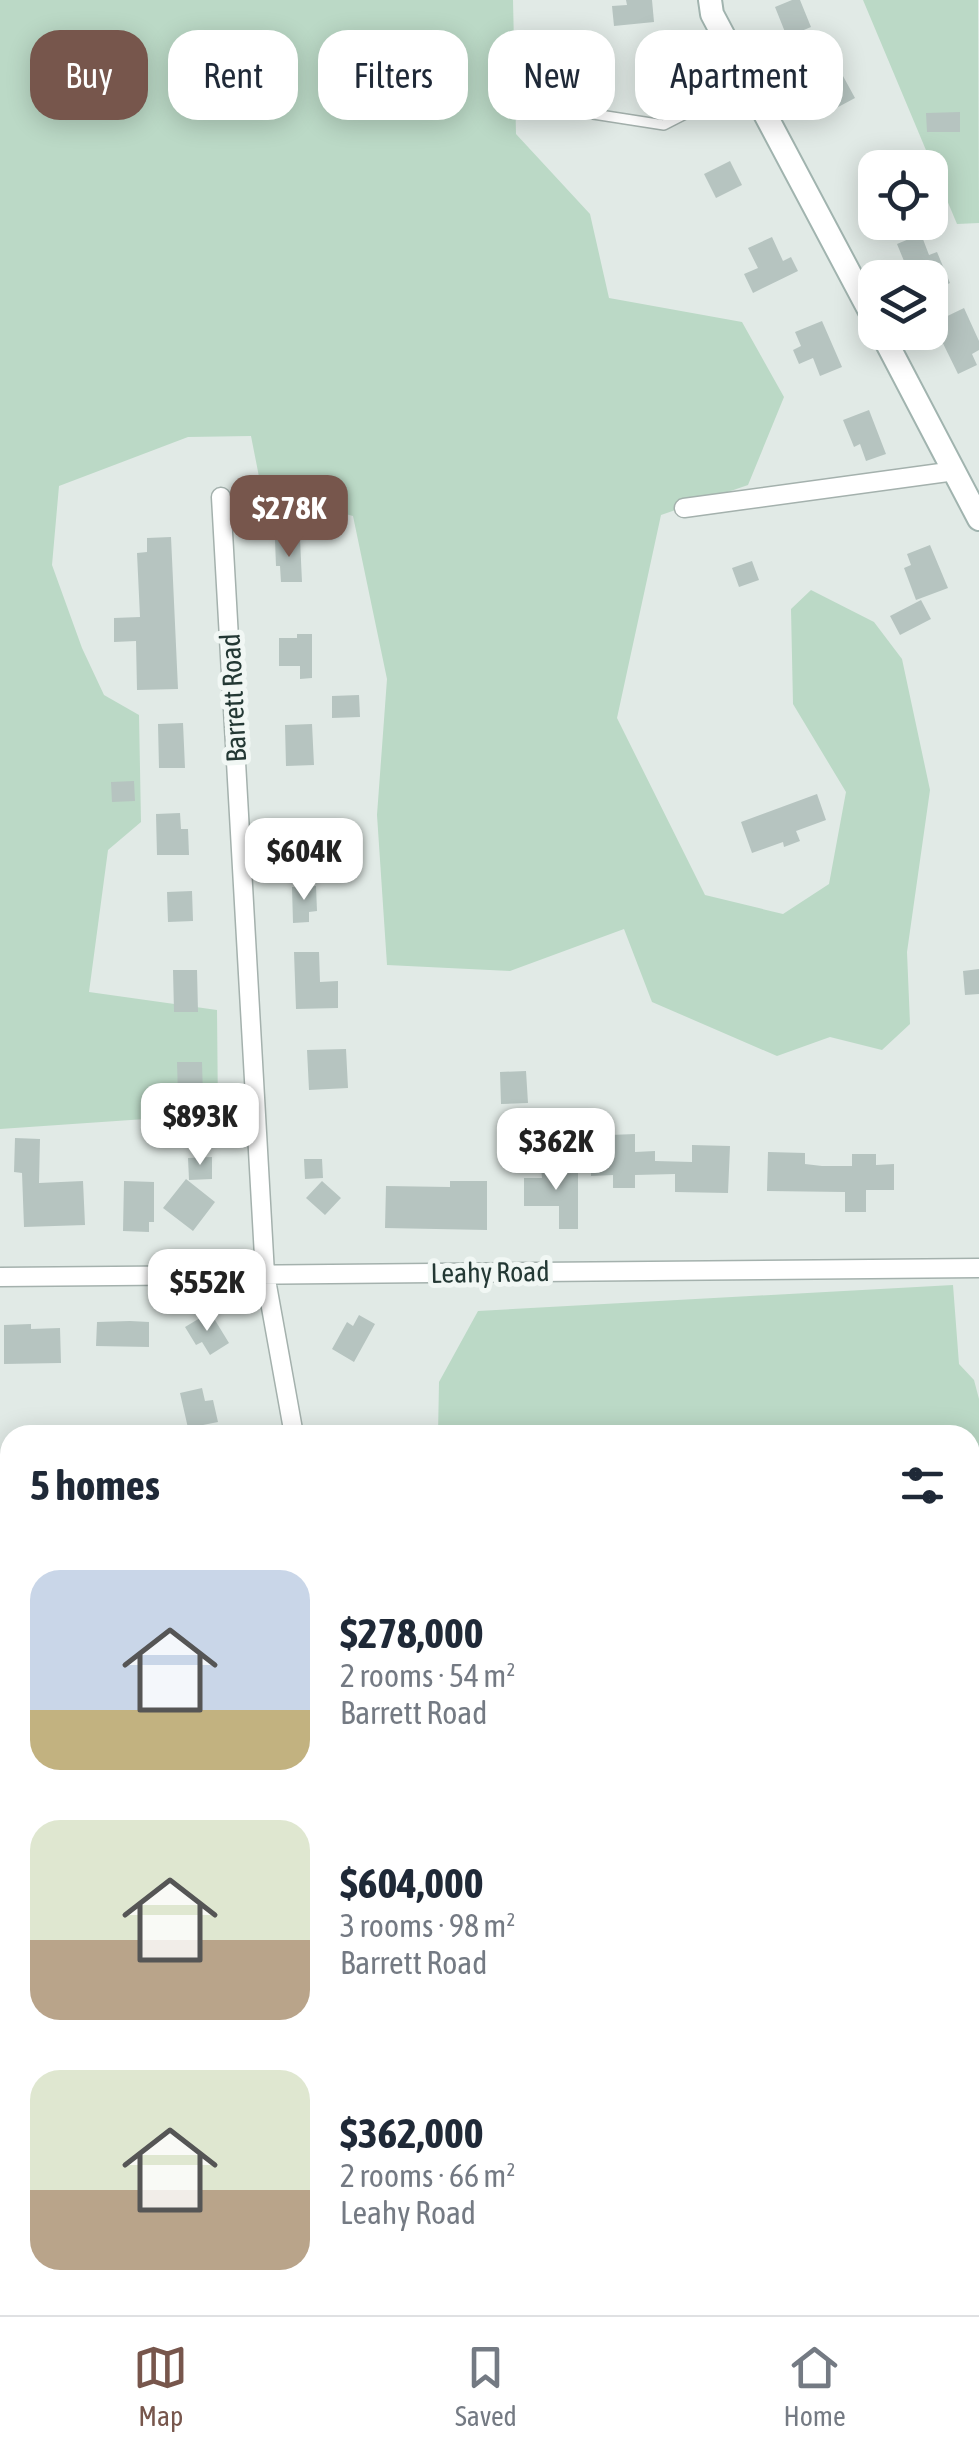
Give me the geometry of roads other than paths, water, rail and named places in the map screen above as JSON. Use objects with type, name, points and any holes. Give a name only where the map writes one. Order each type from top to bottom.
[{"type":"street","points":[[710,0],[721,30]]},
{"type":"street","points":[[769,120],[858,289]]},
{"type":"street","points":[[891,350],[979,519]]},
{"type":"street","points":[[684,508],[955,471]]},
{"type":"street","name":"Barrett Road","points":[[221,497],[266,1274],[292,1425]]},
{"type":"street","name":"Leahy Road","points":[[0,1276],[979,1268]]},
{"type":"lane","points":[[615,117],[664,125],[674,120]]}]
